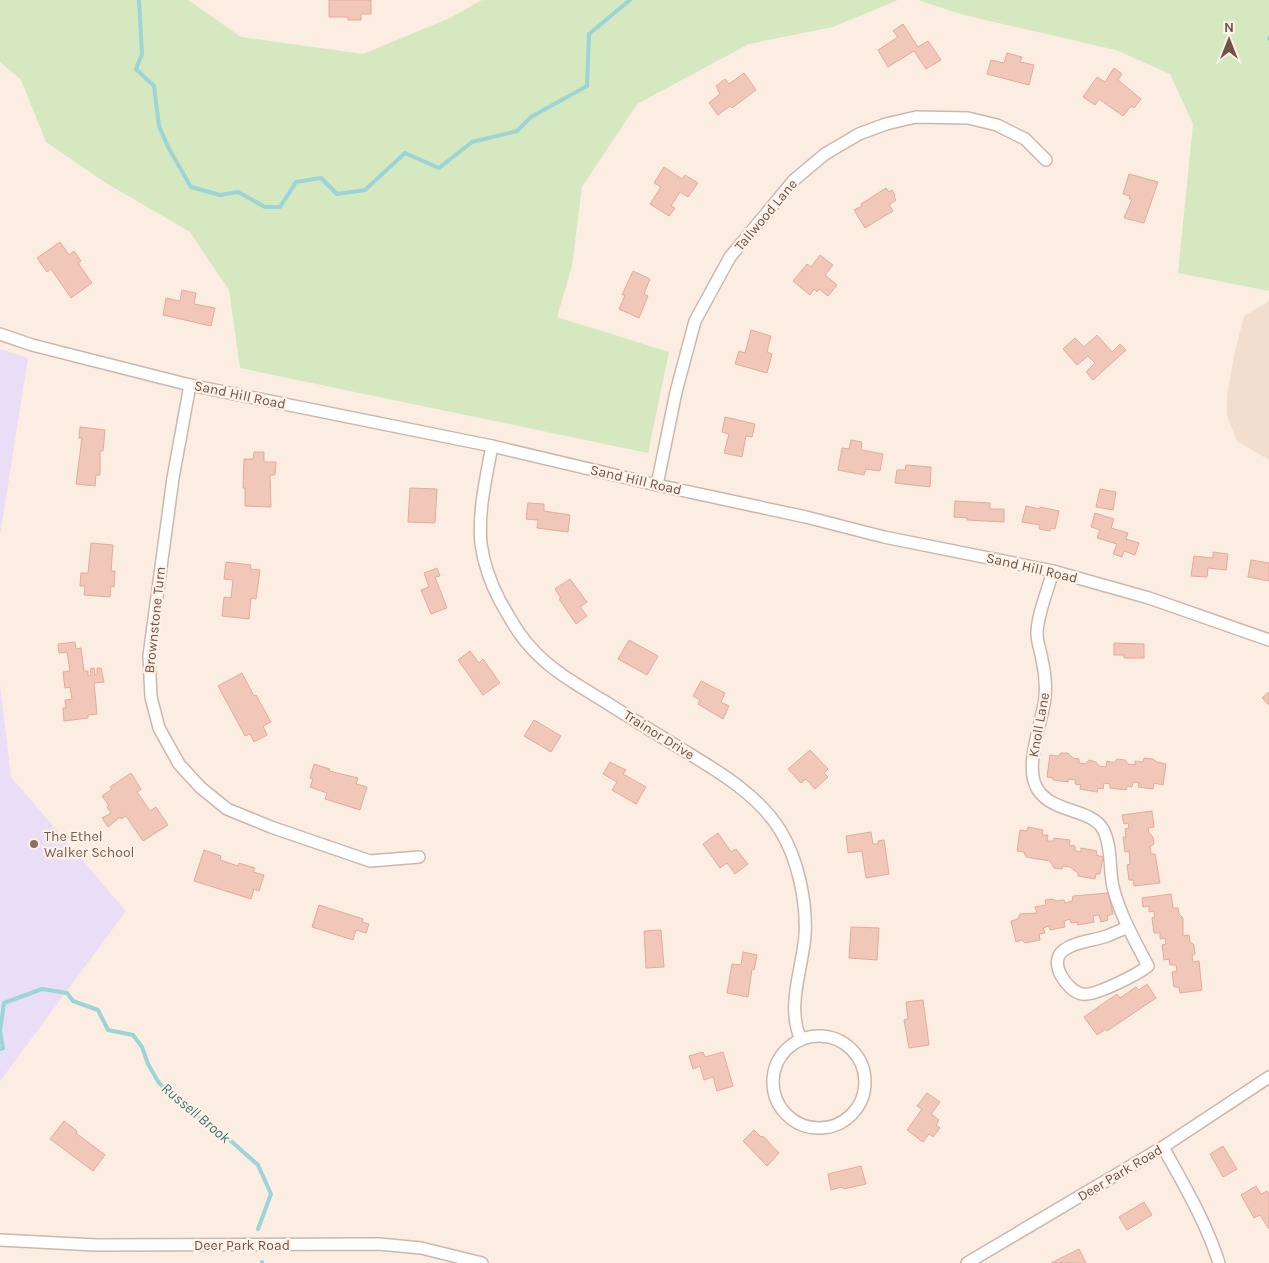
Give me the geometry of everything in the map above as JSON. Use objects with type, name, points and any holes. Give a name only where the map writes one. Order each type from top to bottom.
[{"type":"street","name":"Tallwood Lane","points":[[657,485],[676,392],[694,321],[730,258],[794,180],[825,154],[859,134],[886,124],[916,117],[968,118],[997,125],[1025,139],[1046,160]]},
{"type":"street","name":"Sand Hill Road","points":[[0,334],[32,345],[190,385],[492,446],[884,536],[1053,571],[1149,598],[1269,640]]},
{"type":"street","name":"Brownstone Turn","points":[[190,385],[172,478],[149,656],[151,697],[159,728],[178,764],[200,787],[227,809],[271,827],[370,861],[419,857]]},
{"type":"street","name":"Trainor Drive","points":[[492,446],[483,492],[481,542],[484,563],[490,580],[514,626],[533,651],[556,672],[711,768],[746,793],[767,813],[780,831],[800,881],[804,911],[804,936],[797,981],[795,1014],[796,1028],[801,1040]]},
{"type":"street","name":"Knoll Lane","points":[[1053,571],[1037,634],[1046,678],[1045,697],[1032,758],[1033,777],[1038,790],[1053,804],[1084,814],[1103,828],[1107,837],[1113,886],[1120,908],[1148,966],[1134,976],[1107,986],[1094,994],[1082,994],[1072,990],[1058,968],[1058,959],[1062,951],[1072,945],[1107,936],[1128,927]]},
{"type":"street","points":[[813,1036],[826,1036],[849,1046],[858,1056],[863,1067],[866,1085],[860,1104],[853,1114],[841,1124],[827,1128],[812,1128],[798,1124],[786,1115],[777,1102],[773,1088],[776,1066],[788,1048],[801,1040],[813,1036]]},
{"type":"street","name":"Deer Park Road","points":[[967,1263],[1163,1148],[1269,1077]]},
{"type":"street","points":[[1163,1148],[1192,1200],[1219,1263]]},
{"type":"street","name":"Deer Park Road","points":[[0,1240],[96,1245],[379,1244],[422,1248],[482,1263]]},
{"type":"shaded area","points":[[1269,301],[1269,460],[1237,441],[1227,416],[1227,395],[1244,316]]},
{"type":"shaded area","points":[[0,349],[28,358],[0,535]]},
{"type":"shaded area","name":"The Ethel Walker School","points":[[0,684],[11,777],[126,911],[0,1081]]},
{"type":"green space","points":[[0,0],[188,0],[241,37],[363,54],[450,18],[482,0],[898,0],[833,27],[749,44],[637,104],[582,187],[572,266],[557,317],[669,352],[648,453],[240,368],[229,290],[190,232],[106,183],[46,142],[21,80],[0,62]]},
{"type":"green space","points":[[918,0],[1269,0],[1269,291],[1178,273],[1193,124],[1170,74],[1116,50],[964,15]]},
{"type":"building","points":[[329,0],[371,0],[371,14],[361,14],[361,20],[348,20],[348,17],[329,17]]},
{"type":"building","points":[[903,24],[918,47],[928,41],[941,60],[926,69],[914,51],[888,67],[878,50],[898,37],[893,31]]},
{"type":"building","points":[[1007,53],[1022,57],[1020,62],[1034,65],[1029,85],[987,74],[991,60],[1004,63]]},
{"type":"building","points":[[1114,68],[1122,74],[1118,80],[1141,99],[1134,108],[1131,106],[1123,116],[1099,99],[1095,105],[1083,97],[1097,77],[1105,82]]},
{"type":"building","points":[[744,73],[756,90],[732,108],[730,106],[718,115],[709,103],[720,94],[716,86],[725,79],[729,84]]},
{"type":"building","points":[[664,167],[682,179],[685,175],[698,183],[688,197],[680,192],[671,206],[675,208],[669,216],[650,204],[661,187],[654,183]]},
{"type":"building","points":[[1129,174],[1158,182],[1144,223],[1124,218],[1132,199],[1129,199],[1130,196],[1123,194]]},
{"type":"building","points":[[886,188],[889,192],[892,190],[895,195],[896,200],[889,205],[893,211],[865,228],[854,210]]},
{"type":"building","points":[[60,242],[69,255],[74,251],[81,261],[78,263],[92,283],[71,298],[51,269],[47,272],[37,258]]},
{"type":"building","points":[[820,255],[833,265],[825,275],[837,285],[828,296],[819,289],[817,292],[814,289],[810,295],[793,281],[807,264],[811,267]]},
{"type":"building","points":[[633,271],[650,279],[644,294],[648,296],[639,318],[619,309],[625,295],[622,295]]},
{"type":"building","points":[[182,290],[196,293],[194,304],[215,308],[211,326],[163,315],[166,298],[180,301]]},
{"type":"building","points":[[751,330],[771,336],[767,352],[772,354],[767,373],[735,364],[739,351],[745,353]]},
{"type":"building","points":[[1097,335],[1112,352],[1120,344],[1126,350],[1093,380],[1086,372],[1095,363],[1088,356],[1077,365],[1063,349],[1075,338],[1084,347]]},
{"type":"building","points":[[725,417],[755,424],[752,437],[746,436],[742,457],[724,453],[729,434],[722,432]]},
{"type":"building","points":[[80,427],[105,430],[103,451],[100,451],[100,475],[96,475],[95,486],[76,484],[82,438],[79,438]]},
{"type":"building","points":[[851,440],[862,442],[861,450],[883,454],[880,471],[866,469],[864,475],[838,470],[842,448],[849,449]]},
{"type":"building","points":[[254,452],[264,452],[264,462],[276,462],[275,475],[270,475],[271,507],[245,506],[245,488],[243,488],[244,459],[253,459]]},
{"type":"building","points":[[906,465],[931,467],[930,487],[895,483],[897,470],[905,470]]},
{"type":"building","points":[[410,488],[437,489],[435,523],[408,522]]},
{"type":"building","points":[[1100,489],[1116,492],[1113,510],[1096,507]]},
{"type":"building","points":[[955,501],[990,503],[990,509],[1004,509],[1004,522],[967,520],[967,518],[954,517]]},
{"type":"building","points":[[528,503],[544,504],[544,511],[570,515],[568,532],[537,528],[538,520],[526,519]]},
{"type":"building","points":[[1026,506],[1059,511],[1055,529],[1051,528],[1050,531],[1039,529],[1040,525],[1022,522]]},
{"type":"building","points":[[1095,513],[1114,519],[1111,528],[1128,533],[1126,539],[1139,543],[1135,555],[1124,551],[1122,557],[1113,554],[1117,544],[1097,538],[1100,530],[1091,527]]},
{"type":"building","points":[[91,543],[113,545],[111,571],[115,571],[114,587],[111,586],[110,597],[84,595],[85,586],[80,586],[81,573],[88,573]]},
{"type":"building","points":[[1213,552],[1228,554],[1226,570],[1208,568],[1207,577],[1191,576],[1194,556],[1213,558]]},
{"type":"building","points":[[1251,560],[1269,563],[1269,581],[1248,577]]},
{"type":"building","points":[[226,562],[251,565],[250,569],[260,570],[256,599],[251,598],[249,619],[222,616],[224,597],[231,598],[233,580],[224,579]]},
{"type":"building","points":[[437,568],[440,576],[435,577],[447,608],[431,614],[421,590],[429,587],[424,573]]},
{"type":"building","points":[[570,579],[587,602],[580,607],[587,616],[576,624],[559,599],[561,598],[555,589]]},
{"type":"building","points":[[629,640],[658,656],[647,675],[618,659]]},
{"type":"building","points":[[75,642],[76,649],[81,648],[84,671],[88,671],[88,676],[91,675],[90,669],[94,668],[95,675],[97,674],[97,668],[101,668],[104,682],[94,683],[97,714],[88,715],[88,718],[64,721],[63,708],[66,708],[65,700],[72,699],[70,687],[65,688],[63,672],[70,671],[67,652],[59,653],[58,644]]},
{"type":"building","points":[[1114,643],[1144,644],[1144,658],[1124,658],[1124,655],[1114,655]]},
{"type":"building","points":[[470,651],[479,663],[483,659],[500,683],[483,695],[458,660]]},
{"type":"building","points":[[242,673],[271,722],[263,726],[267,735],[254,742],[250,734],[245,736],[218,686]]},
{"type":"building","points":[[701,681],[725,693],[721,702],[729,706],[723,719],[698,704],[700,700],[693,696]]},
{"type":"building","points":[[1269,692],[1269,705],[1262,698]]},
{"type":"building","points":[[534,720],[561,736],[551,752],[524,736]]},
{"type":"building","points":[[810,750],[828,769],[824,773],[828,777],[815,789],[806,779],[801,783],[788,769]]},
{"type":"building","points":[[1061,753],[1068,753],[1073,758],[1079,759],[1079,763],[1085,764],[1089,760],[1096,762],[1099,766],[1106,767],[1107,761],[1114,763],[1117,759],[1125,760],[1128,764],[1135,765],[1135,761],[1143,762],[1144,758],[1153,759],[1166,764],[1163,785],[1154,783],[1153,789],[1138,787],[1139,783],[1133,782],[1132,787],[1127,786],[1126,790],[1110,788],[1110,784],[1104,783],[1103,789],[1098,788],[1097,792],[1080,789],[1081,785],[1075,784],[1076,780],[1069,779],[1068,782],[1053,780],[1053,778],[1047,777],[1050,755],[1058,756]]},
{"type":"building","points":[[610,762],[626,770],[623,774],[646,787],[636,804],[612,790],[617,782],[603,774]]},
{"type":"building","points":[[314,764],[330,769],[329,771],[358,778],[356,784],[367,787],[360,810],[325,799],[327,793],[310,787],[313,779],[310,778]]},
{"type":"building","points":[[131,773],[141,789],[137,792],[150,811],[156,807],[168,825],[143,841],[126,816],[121,819],[120,817],[108,827],[102,818],[111,813],[107,807],[109,806],[102,796],[112,789],[110,787]]},
{"type":"building","points":[[1152,811],[1154,827],[1148,828],[1149,833],[1153,837],[1154,844],[1150,847],[1151,854],[1155,854],[1160,883],[1134,886],[1133,880],[1129,880],[1127,865],[1130,864],[1129,851],[1125,852],[1123,837],[1126,837],[1125,829],[1129,828],[1128,823],[1124,824],[1122,815]]},
{"type":"building","points":[[1028,827],[1043,830],[1042,835],[1048,835],[1047,841],[1054,841],[1054,838],[1070,840],[1069,845],[1075,846],[1075,851],[1081,852],[1081,848],[1097,851],[1096,855],[1103,857],[1100,874],[1096,874],[1095,879],[1078,876],[1078,873],[1070,867],[1054,868],[1050,861],[1026,857],[1024,852],[1017,851],[1020,830],[1027,831]]},
{"type":"building","points":[[871,832],[873,844],[878,844],[878,841],[884,840],[889,874],[866,878],[862,851],[848,853],[846,836]]},
{"type":"building","points":[[718,833],[731,852],[736,849],[748,864],[735,874],[727,863],[720,868],[703,844]]},
{"type":"building","points":[[204,850],[221,856],[220,860],[238,866],[239,863],[255,868],[253,872],[264,875],[259,891],[254,889],[251,899],[194,881]]},
{"type":"building","points":[[1108,893],[1113,914],[1107,916],[1108,920],[1101,922],[1099,915],[1093,916],[1094,922],[1078,925],[1077,922],[1071,923],[1070,919],[1064,921],[1065,927],[1050,930],[1049,926],[1043,928],[1045,933],[1039,934],[1040,940],[1025,943],[1022,940],[1016,942],[1011,921],[1018,919],[1020,914],[1037,913],[1035,907],[1046,905],[1045,900],[1064,900],[1065,903],[1072,901],[1073,896]]},
{"type":"building","points":[[1171,894],[1173,908],[1178,908],[1179,914],[1183,918],[1183,936],[1189,935],[1190,942],[1194,945],[1195,954],[1192,956],[1193,962],[1199,961],[1202,990],[1180,993],[1179,987],[1174,987],[1172,972],[1177,971],[1176,965],[1170,965],[1169,959],[1164,960],[1162,945],[1166,944],[1165,938],[1160,939],[1160,933],[1154,933],[1152,918],[1155,917],[1154,911],[1149,912],[1149,906],[1143,907],[1142,898]]},
{"type":"building","points":[[319,905],[363,919],[362,922],[369,924],[366,933],[356,930],[353,940],[312,927]]},
{"type":"building","points":[[851,927],[879,928],[877,960],[849,958]]},
{"type":"building","points":[[661,930],[664,967],[646,968],[644,931]]},
{"type":"building","points":[[743,952],[757,955],[754,970],[752,969],[748,997],[727,993],[732,964],[741,965]]},
{"type":"building","points":[[1147,984],[1156,998],[1107,1031],[1106,1029],[1097,1035],[1084,1017],[1117,994],[1120,998],[1136,987],[1139,990]]},
{"type":"building","points":[[923,1000],[929,1045],[909,1048],[904,1020],[908,1019],[906,1002]]},
{"type":"building","points":[[703,1052],[705,1057],[723,1052],[733,1086],[717,1091],[713,1077],[704,1080],[700,1066],[693,1069],[689,1056]]},
{"type":"building","points":[[927,1093],[940,1102],[931,1114],[939,1120],[936,1125],[940,1128],[933,1137],[929,1134],[923,1142],[907,1130],[922,1109],[917,1106]]},
{"type":"building","points":[[64,1121],[77,1131],[76,1133],[105,1155],[93,1171],[50,1139]]},
{"type":"building","points":[[754,1130],[761,1137],[763,1136],[779,1153],[767,1166],[743,1141]]},
{"type":"building","points":[[1223,1146],[1237,1169],[1223,1177],[1210,1154]]},
{"type":"building","points":[[861,1166],[866,1184],[831,1190],[828,1174]]},
{"type":"building","points":[[1256,1186],[1261,1194],[1267,1191],[1269,1194],[1269,1229],[1260,1215],[1254,1218],[1241,1195]]},
{"type":"building","points":[[1144,1202],[1152,1215],[1127,1230],[1119,1217]]},
{"type":"building","points":[[1079,1249],[1086,1263],[1051,1263]]},
{"type":"waterway","points":[[139,0],[142,54],[136,69],[154,86],[159,126],[168,147],[191,187],[220,195],[238,192],[265,207],[280,207],[296,182],[321,178],[337,194],[365,190],[405,153],[439,168],[472,142],[517,131],[531,117],[587,86],[589,34],[630,0]]},
{"type":"waterway","name":"Russell Brook","points":[[0,1049],[3,1048],[0,1031],[4,1003],[42,989],[67,993],[73,1001],[98,1010],[108,1030],[133,1035],[142,1047],[148,1064],[159,1083],[186,1109],[222,1133],[258,1165],[271,1194],[258,1229]]},
{"type":"place","name":"The Ethel Walker School","points":[[34,844]]}]
